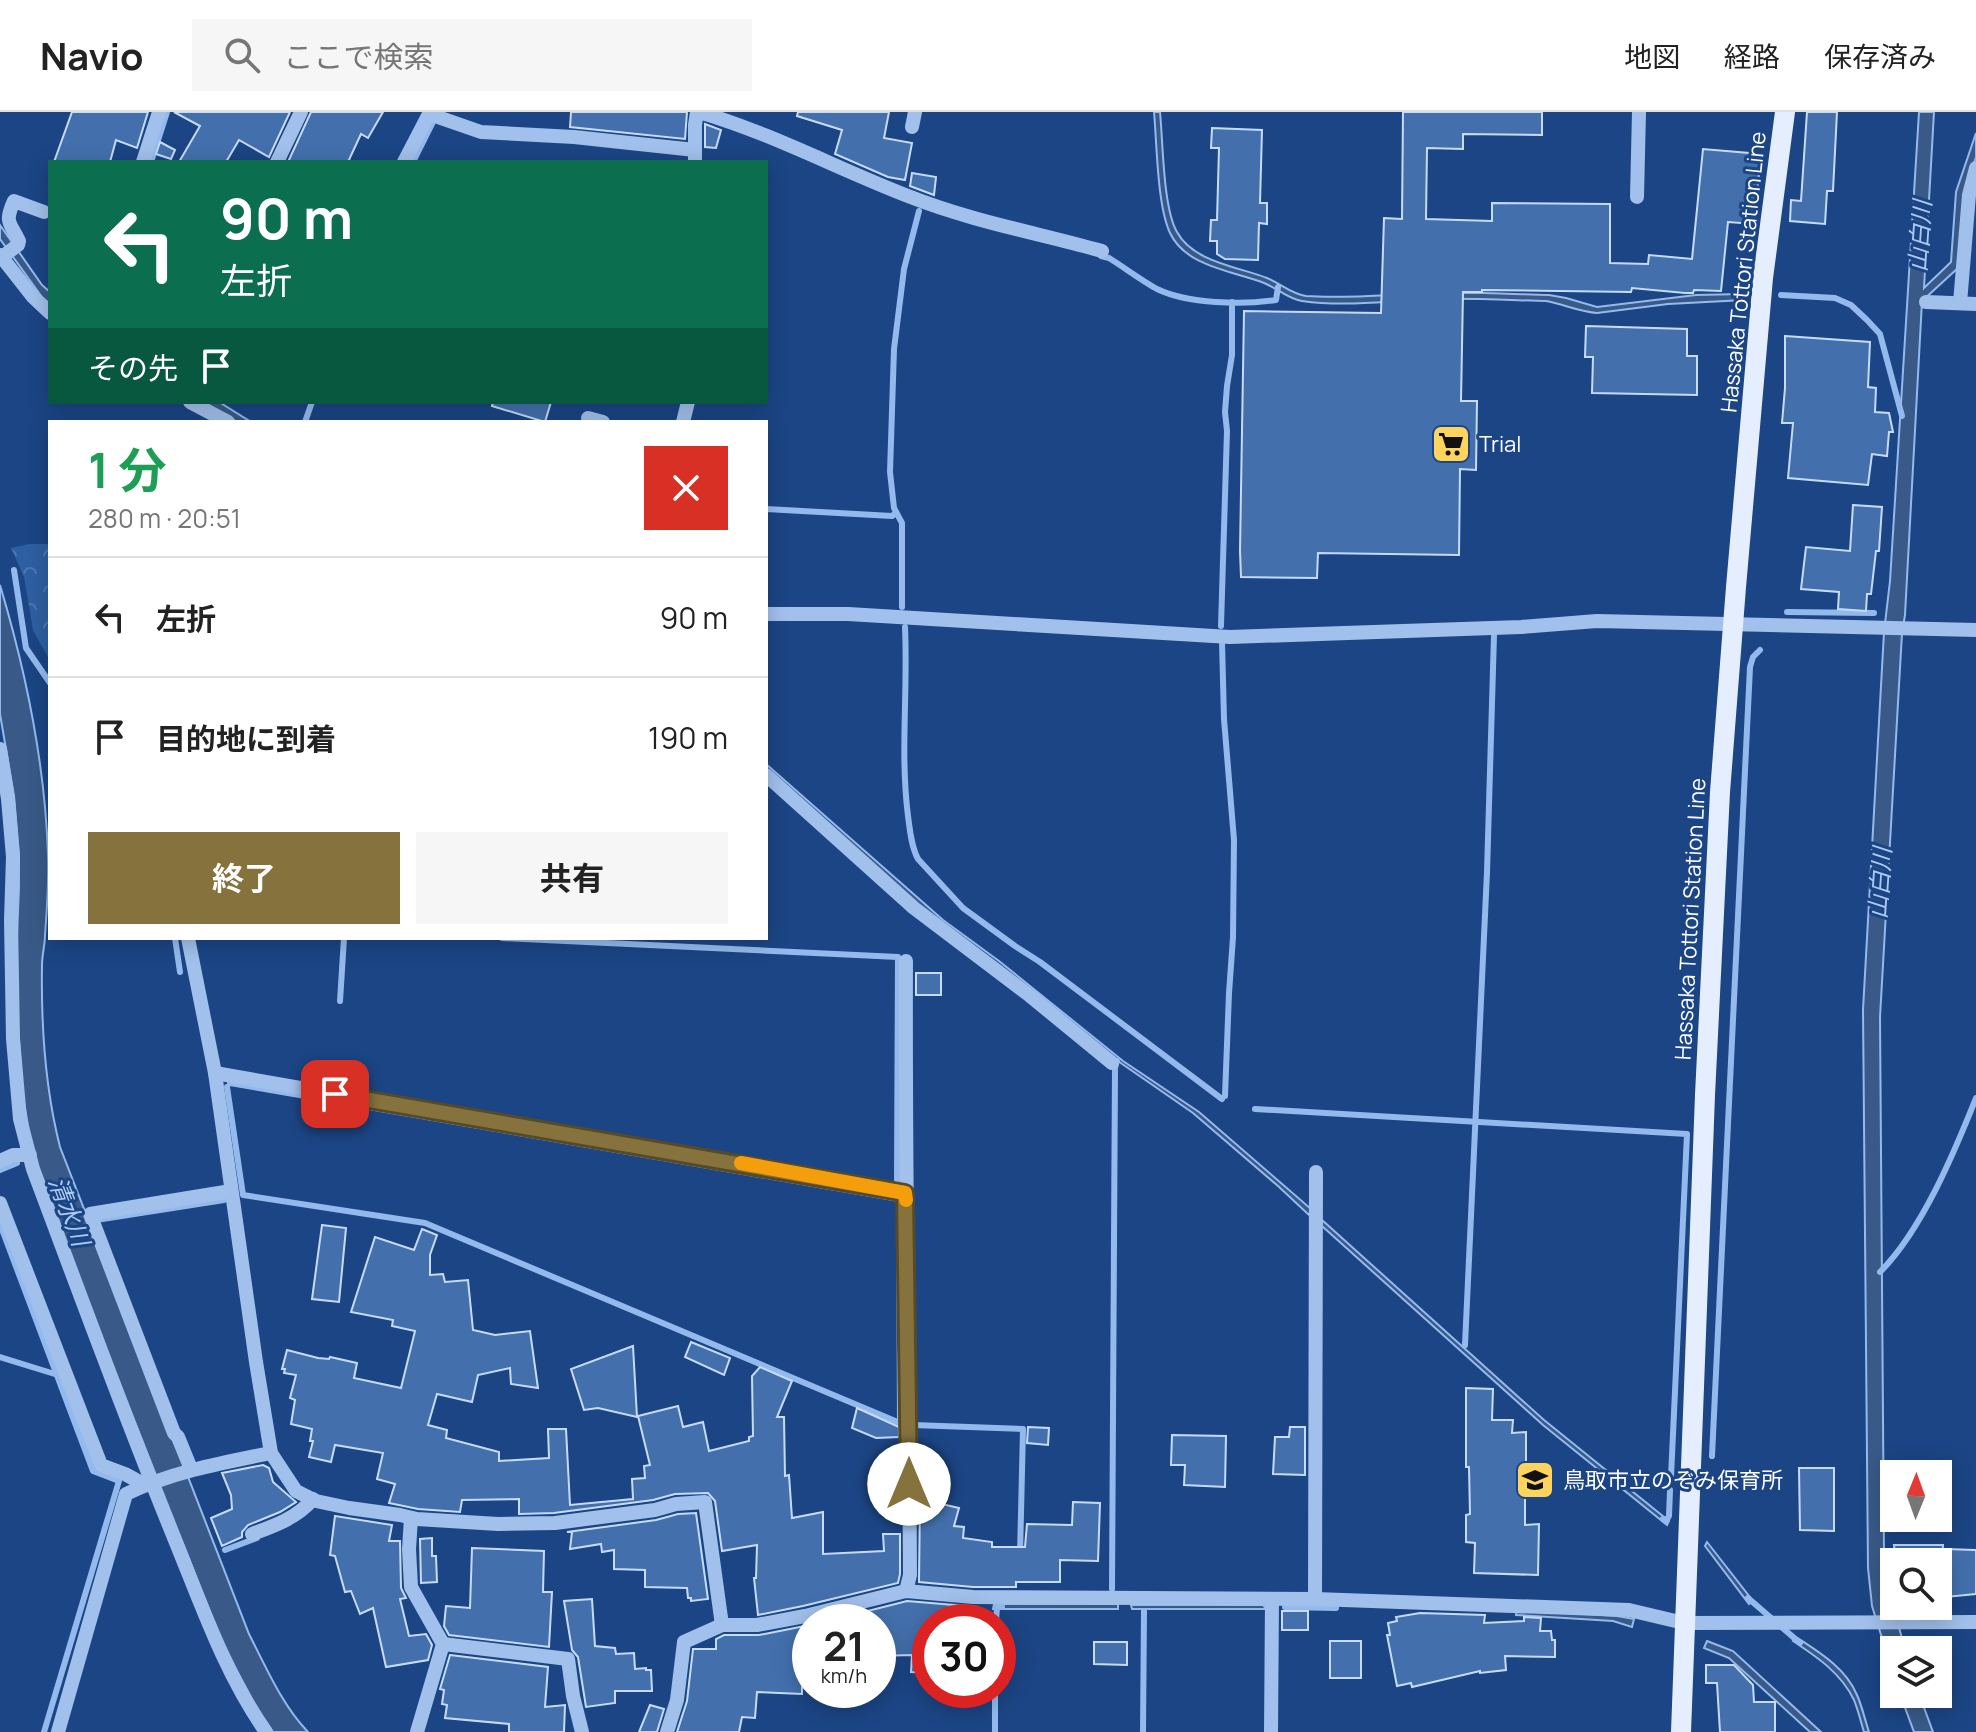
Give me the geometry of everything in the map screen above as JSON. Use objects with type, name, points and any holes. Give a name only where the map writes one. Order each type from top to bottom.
[{"type":"main road","name":"Hassaka Tottori Station Line","points":[[1681,1732],[1705,1095],[1720,792],[1763,278],[1785,112]]},
{"type":"street","points":[[144,160],[159,112]]},
{"type":"street","points":[[278,160],[301,112]]},
{"type":"street","points":[[405,160],[429,113],[481,132],[564,136],[695,156],[698,112],[732,123],[910,197],[1018,231],[1102,251]]},
{"type":"street","points":[[1637,197],[1639,112]]},
{"type":"street","points":[[1960,303],[1969,195],[1976,168]]},
{"type":"street","points":[[44,212],[14,201],[8,215],[9,226],[19,241],[18,245],[1,256],[48,311]]},
{"type":"street","points":[[1926,302],[1976,304]]},
{"type":"street","points":[[768,614],[848,614],[1230,637],[1521,627],[1597,621],[1976,630]]},
{"type":"street","points":[[0,749],[13,857],[13,1039],[20,1119],[33,1169],[148,1484],[214,1637],[251,1711],[266,1732]]},
{"type":"street","points":[[768,777],[914,908],[1112,1063]]},
{"type":"street","points":[[188,940],[215,1073],[271,1453],[296,1491],[313,1499],[349,1508],[447,1522],[555,1523],[705,1502],[722,1625]]},
{"type":"street","points":[[906,961],[905,1193],[910,1560],[906,1591]]},
{"type":"street","points":[[215,1073],[905,1193]]},
{"type":"street","points":[[0,1161],[13,1155],[30,1155]]},
{"type":"street","points":[[1315,1599],[1316,1172]]},
{"type":"street","points":[[191,1469],[174,1433],[90,1214],[231,1191]]},
{"type":"street","points":[[0,1203],[101,1465],[148,1484]]},
{"type":"street","points":[[58,1732],[126,1494],[191,1469],[271,1453]]},
{"type":"street","points":[[252,1534],[282,1523],[313,1499]]},
{"type":"street","points":[[411,1518],[411,1587],[443,1644],[417,1732]]},
{"type":"street","points":[[667,1732],[677,1700],[684,1642],[722,1625],[757,1625],[906,1591],[973,1597],[1315,1599],[1629,1610],[1684,1623],[1976,1622]]},
{"type":"street","points":[[1271,1732],[1272,1599]]},
{"type":"street","points":[[443,1644],[568,1659],[582,1732]]},
{"type":"green space","points":[[48,544],[48,657],[33,630],[24,577],[11,548]]},
{"type":"water","points":[[1154,112],[1160,112],[1164,174],[1172,221],[1184,242],[1205,257],[1267,278],[1301,295],[1549,295],[1597,307],[1696,295],[1743,294],[1744,300],[1668,304],[1597,313],[1546,301],[1445,299],[1334,304],[1297,300],[1264,283],[1199,261],[1177,244],[1162,207]]},
{"type":"water","name":"山白川","points":[[1919,112],[1934,112],[1924,288],[1951,262],[1956,192],[1976,133],[1976,157],[1969,178],[1958,268],[1922,301],[1880,1017],[1883,1460],[1880,1460],[1880,1532],[1884,1532],[1884,1548],[1880,1548],[1880,1620],[1897,1620],[1901,1636],[1881,1636],[1872,1606],[1868,1568],[1863,1010],[1884,632],[1890,581]]},
{"type":"water","points":[[0,225],[48,290],[48,302],[42,297],[0,239]]},
{"type":"water","points":[[207,404],[222,404],[248,420],[234,420]]},
{"type":"water","name":"清水川","points":[[0,585],[26,685],[43,787],[48,865],[42,965],[43,1034],[47,1080],[60,1147],[249,1634],[282,1698],[308,1732],[273,1732],[261,1716],[224,1647],[38,1168],[23,1096],[15,984],[19,855],[14,796],[0,714]]},
{"type":"water","points":[[768,766],[943,920],[1123,1061],[1199,1112],[1311,1209],[1309,1215],[1193,1113],[1102,1050],[927,914],[768,772]]},
{"type":"water","points":[[1322,1220],[1544,1420],[1669,1521],[1667,1525],[1543,1425],[1322,1226]]},
{"type":"water","points":[[1707,1542],[1753,1601],[1749,1604],[1705,1546]]},
{"type":"water","points":[[1016,1604],[1118,1604],[1118,1609],[1016,1609]]},
{"type":"water","points":[[1131,1605],[1263,1605],[1266,1609],[1132,1609]]},
{"type":"water","points":[[1517,1610],[1634,1619],[1632,1627],[1613,1621],[1516,1615]]},
{"type":"water","points":[[1796,1637],[1846,1677],[1859,1699],[1869,1732],[1864,1732],[1849,1690],[1819,1660],[1793,1641]]},
{"type":"water","points":[[1707,1641],[1733,1651],[1821,1732],[1810,1732],[1729,1658],[1704,1648]]},
{"type":"water","points":[[1905,1708],[1924,1708],[1933,1732],[1914,1732]]},
{"type":"building","points":[[72,112],[148,112],[137,148],[116,140],[111,160],[55,160]]},
{"type":"building","points":[[174,112],[290,112],[269,157],[239,140],[227,160],[180,160],[200,126]]},
{"type":"building","points":[[311,112],[383,112],[368,138],[361,134],[349,160],[289,160]]},
{"type":"building","points":[[571,112],[687,112],[685,139],[570,127]]},
{"type":"building","points":[[798,112],[889,112],[884,138],[912,143],[905,180],[888,177],[835,154],[842,130],[797,116]]},
{"type":"building","points":[[1403,112],[1542,112],[1542,135],[1463,134],[1463,149],[1427,148],[1426,219],[1492,221],[1492,203],[1610,204],[1610,263],[1648,264],[1649,255],[1692,259],[1703,149],[1761,154],[1754,224],[1728,222],[1721,291],[1694,290],[1693,293],[1685,293],[1632,288],[1631,292],[1463,292],[1461,401],[1477,401],[1476,470],[1460,469],[1459,555],[1318,553],[1317,578],[1241,577],[1244,311],[1381,313],[1384,218],[1402,219]]},
{"type":"building","points":[[1807,112],[1837,112],[1833,191],[1827,191],[1825,224],[1790,221],[1791,200],[1801,201]]},
{"type":"building","points":[[705,124],[721,130],[716,148],[705,147]]},
{"type":"building","points":[[1212,128],[1262,130],[1260,203],[1267,203],[1267,224],[1259,223],[1258,260],[1225,259],[1217,254],[1217,241],[1210,241],[1211,220],[1217,220],[1219,148],[1211,148]]},
{"type":"building","points":[[160,142],[175,150],[171,159],[156,154]]},
{"type":"building","points":[[912,173],[936,177],[934,195],[910,186]]},
{"type":"building","points":[[1586,326],[1687,329],[1687,356],[1697,356],[1697,395],[1592,393],[1593,357],[1585,357]]},
{"type":"building","points":[[1785,336],[1870,342],[1868,387],[1876,388],[1875,412],[1889,413],[1893,432],[1889,432],[1887,456],[1872,454],[1868,485],[1788,478],[1793,423],[1782,423]]},
{"type":"building","points":[[492,404],[550,404],[546,420]]},
{"type":"building","points":[[1853,505],[1882,507],[1879,551],[1876,551],[1866,611],[1838,609],[1839,592],[1801,589],[1806,547],[1850,551]]},
{"type":"building","points":[[916,973],[941,973],[941,995],[916,995]]},
{"type":"building","points":[[322,1225],[346,1228],[339,1302],[312,1299]]},
{"type":"building","points":[[422,1229],[437,1235],[430,1255],[430,1275],[443,1274],[445,1282],[468,1280],[473,1330],[495,1335],[530,1331],[538,1388],[511,1384],[510,1368],[478,1375],[472,1402],[437,1394],[428,1425],[447,1430],[446,1438],[499,1452],[499,1461],[549,1458],[548,1429],[566,1429],[570,1505],[633,1499],[632,1479],[645,1478],[644,1466],[650,1465],[638,1416],[678,1406],[683,1427],[703,1422],[709,1451],[749,1441],[749,1437],[753,1436],[752,1376],[760,1367],[792,1381],[777,1417],[784,1417],[785,1476],[789,1475],[792,1518],[823,1512],[823,1554],[884,1551],[883,1534],[900,1534],[898,1583],[811,1604],[792,1604],[792,1608],[758,1615],[754,1578],[757,1545],[722,1551],[715,1501],[708,1493],[675,1494],[653,1500],[554,1513],[519,1514],[519,1499],[462,1500],[460,1512],[418,1509],[389,1503],[395,1484],[377,1479],[383,1453],[335,1445],[331,1462],[309,1457],[312,1429],[291,1424],[295,1400],[290,1398],[296,1375],[284,1373],[285,1369],[282,1369],[287,1350],[357,1363],[354,1378],[401,1388],[415,1331],[392,1326],[393,1320],[351,1312],[375,1237],[414,1250]]},
{"type":"building","points":[[691,1342],[730,1358],[724,1375],[685,1357]]},
{"type":"building","points":[[633,1346],[637,1417],[598,1408],[584,1410],[571,1369]]},
{"type":"building","points":[[1466,1388],[1493,1389],[1492,1420],[1513,1420],[1512,1433],[1526,1432],[1529,1479],[1525,1480],[1525,1525],[1539,1524],[1538,1575],[1474,1573],[1475,1543],[1466,1542],[1466,1515],[1470,1514],[1469,1467],[1466,1467]]},
{"type":"building","points":[[857,1408],[899,1427],[899,1437],[876,1438],[852,1428]]},
{"type":"building","points":[[1028,1427],[1049,1428],[1048,1445],[1027,1443]]},
{"type":"building","points":[[1290,1427],[1305,1427],[1305,1475],[1273,1474],[1275,1437],[1289,1437]]},
{"type":"building","points":[[1172,1435],[1226,1436],[1225,1487],[1184,1485],[1185,1465],[1171,1465]]},
{"type":"building","points":[[263,1465],[269,1468],[273,1482],[296,1502],[248,1525],[242,1537],[222,1546],[211,1518],[232,1509],[231,1495],[222,1473]]},
{"type":"building","points":[[1799,1468],[1834,1468],[1834,1531],[1800,1530]]},
{"type":"building","points":[[920,1499],[959,1508],[954,1526],[964,1527],[963,1538],[992,1542],[992,1547],[1025,1547],[1027,1524],[1072,1525],[1073,1502],[1100,1503],[1098,1561],[1060,1560],[1060,1582],[1016,1582],[1016,1587],[973,1587],[919,1582]]},
{"type":"building","points":[[696,1513],[708,1599],[691,1601],[687,1588],[645,1587],[645,1570],[614,1569],[614,1550],[602,1552],[601,1544],[570,1549],[572,1532],[567,1532]]},
{"type":"building","points":[[335,1516],[392,1525],[389,1541],[400,1541],[401,1588],[406,1598],[400,1599],[409,1636],[426,1634],[432,1645],[428,1660],[386,1667],[373,1608],[360,1614],[351,1591],[345,1592],[335,1556],[330,1555]]},
{"type":"building","points":[[432,1538],[437,1582],[421,1583],[420,1539]]},
{"type":"building","points":[[1894,1545],[1943,1545],[1943,1548],[1894,1548]]},
{"type":"building","points":[[472,1548],[544,1551],[543,1592],[552,1592],[549,1647],[449,1635],[444,1626],[446,1606],[470,1608]]},
{"type":"building","points":[[1952,1549],[1976,1550],[1976,1594],[1952,1596]]},
{"type":"building","points":[[592,1599],[595,1646],[615,1648],[616,1654],[634,1653],[635,1669],[651,1670],[652,1691],[615,1691],[615,1703],[586,1707],[564,1601]]},
{"type":"building","points":[[907,1601],[942,1604],[912,1604],[912,1655],[896,1655],[895,1604]]},
{"type":"building","points":[[1282,1611],[1308,1611],[1308,1630],[1282,1630]]},
{"type":"building","points":[[1420,1613],[1485,1615],[1484,1623],[1524,1621],[1524,1617],[1541,1618],[1540,1631],[1551,1631],[1552,1640],[1555,1640],[1555,1657],[1505,1656],[1506,1670],[1480,1671],[1412,1687],[1411,1683],[1397,1686],[1387,1635],[1390,1635],[1388,1623],[1397,1621],[1396,1617]]},
{"type":"building","points":[[792,1629],[792,1694],[757,1692],[755,1718],[742,1717],[739,1732],[677,1732],[687,1701],[693,1649],[716,1649],[716,1639],[724,1635],[759,1635]]},
{"type":"building","points":[[1330,1641],[1361,1641],[1361,1678],[1330,1678]]},
{"type":"building","points":[[1094,1642],[1127,1642],[1127,1665],[1094,1664]]},
{"type":"building","points":[[450,1655],[548,1667],[545,1707],[565,1705],[564,1732],[509,1732],[509,1724],[445,1718],[447,1705],[442,1704],[444,1690],[440,1689]]},
{"type":"building","points":[[1706,1665],[1734,1665],[1753,1685],[1754,1702],[1775,1702],[1775,1732],[1720,1732],[1717,1683],[1706,1683]]},
{"type":"building","points":[[650,1705],[664,1709],[657,1732],[639,1732]]},
{"type":"waterway","points":[[152,160],[167,112]]},
{"type":"waterway","points":[[414,160],[434,120]]},
{"type":"waterway","points":[[902,607],[902,523],[894,508],[890,472],[894,349],[904,269],[919,211]]},
{"type":"waterway","points":[[1101,256],[1157,289],[1184,298],[1232,303],[1263,302],[1276,300],[1278,287]]},
{"type":"waterway","points":[[1781,295],[1835,298],[1851,305],[1867,320],[1880,334],[1902,416]]},
{"type":"waterway","points":[[1221,626],[1225,412],[1232,355],[1232,302]]},
{"type":"waterway","points":[[306,420],[311,404]]},
{"type":"waterway","points":[[768,509],[892,516],[896,513]]},
{"type":"waterway","points":[[14,570],[26,648],[48,680]]},
{"type":"waterway","points":[[1787,612],[1874,613]]},
{"type":"waterway","points":[[905,627],[906,792],[911,838],[918,859],[963,908],[1222,1099]]},
{"type":"waterway","points":[[1465,1345],[1487,872],[1494,635]]},
{"type":"waterway","points":[[1222,642],[1224,719],[1234,840],[1233,937],[1225,1096]]},
{"type":"waterway","points":[[1712,1456],[1750,667],[1753,657],[1760,650]]},
{"type":"waterway","points":[[175,940],[180,972]]},
{"type":"waterway","points":[[340,1001],[344,940]]},
{"type":"waterway","points":[[544,940],[898,957],[897,1180]]},
{"type":"waterway","points":[[1112,1589],[1117,1061]]},
{"type":"waterway","points":[[227,1087],[243,1195],[425,1223],[900,1423],[899,1199],[230,1083]]},
{"type":"waterway","points":[[1880,1272],[1910,1235],[1923,1213],[1976,1098]]},
{"type":"waterway","points":[[1255,1109],[1687,1134],[1671,1477]]},
{"type":"waterway","points":[[0,1170],[17,1163]]},
{"type":"waterway","name":"清水川","points":[[96,1220],[224,1200]]},
{"type":"waterway","points":[[0,1224],[93,1471],[119,1481],[44,1732]]},
{"type":"waterway","points":[[0,1357],[58,1375]]},
{"type":"waterway","points":[[913,1425],[1023,1429],[1020,1555]]},
{"type":"waterway","points":[[1663,1519],[1666,1521],[1669,1516],[1670,1490]]},
{"type":"waterway","points":[[225,1550],[257,1538]]},
{"type":"waterway","points":[[1748,1598],[1800,1643]]},
{"type":"waterway","points":[[1285,1607],[1336,1608]]},
{"type":"waterway","points":[[1143,1732],[1144,1611]]},
{"type":"waterway","points":[[995,1708],[995,1732]]},
{"type":"slow traffic","points":[[741,1163],[905,1193],[906,1200]]},
{"type":"place","name":"Trial","points":[[1451,444]]},
{"type":"place","name":"鳥取市立のぞみ保育所","points":[[1535,1480]]},
{"type":"route","points":[[335,1094],[905,1193],[909,1484]]}]
